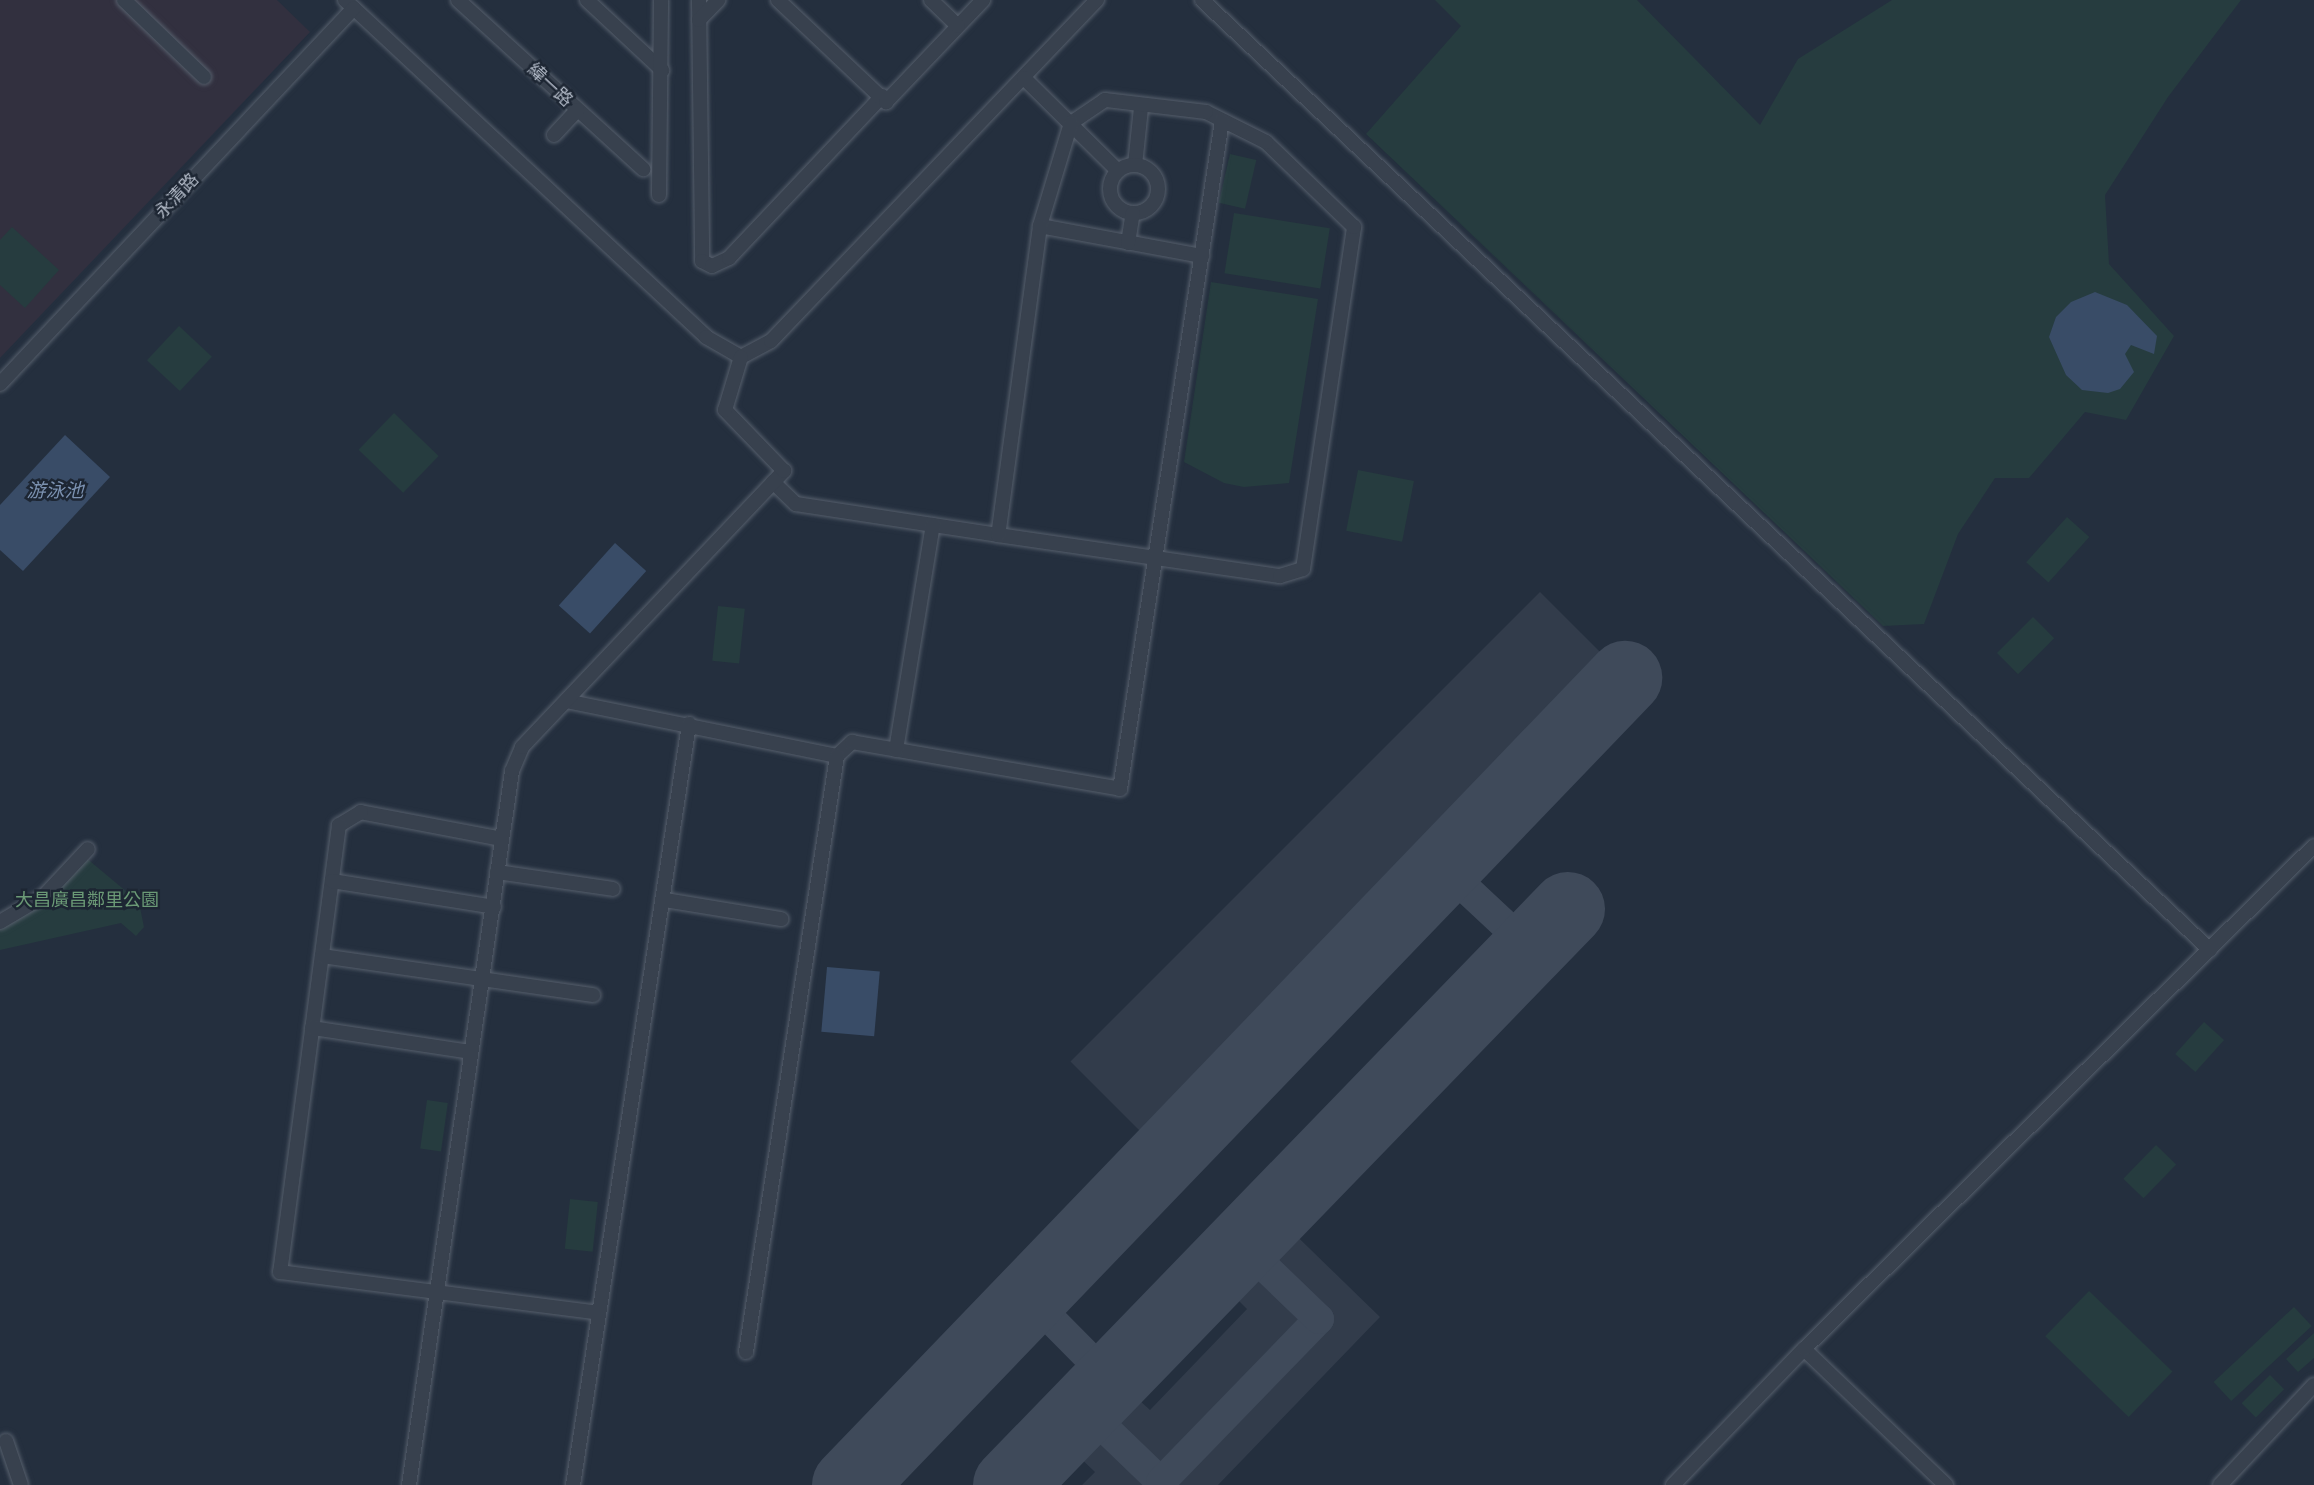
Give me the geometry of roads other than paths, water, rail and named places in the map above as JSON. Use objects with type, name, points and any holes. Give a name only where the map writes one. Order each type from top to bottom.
[{"type":"street","points":[[124,0],[204,77]]},
{"type":"street","name":"緯一路","points":[[458,0],[643,169]]},
{"type":"street","points":[[587,0],[662,70]]},
{"type":"street","points":[[659,195],[661,0]]},
{"type":"street","points":[[699,0],[702,261],[712,267],[729,258],[983,0]]},
{"type":"street","points":[[699,20],[718,0]]},
{"type":"street","points":[[778,0],[884,99]]},
{"type":"street","points":[[931,0],[958,26]]},
{"type":"street","points":[[409,1485],[512,771],[522,747],[784,471],[725,410],[741,357],[771,341],[1097,0]]},
{"type":"street","points":[[1202,0],[2210,950]]},
{"type":"street","points":[[349,4],[706,337],[741,357]]},
{"type":"street","name":"永清路","points":[[0,384],[349,4]]},
{"type":"street","points":[[1024,78],[1118,171]]},
{"type":"street","points":[[773,482],[796,504],[999,535],[1156,556],[1280,576],[1303,569],[1354,227],[1266,142],[1206,112],[1141,108],[1105,100],[1071,124],[1040,226],[999,535]]},
{"type":"street","points":[[1135,165],[1141,108]]},
{"type":"street","points":[[554,135],[577,110]]},
{"type":"street","points":[[746,1352],[837,756],[852,742],[1120,789],[1222,121]]},
{"type":"street","points":[[1135,165],[1154,176],[1158,190],[1153,204],[1133,213],[1118,207],[1110,193],[1118,171],[1135,165]]},
{"type":"street","points":[[1128,243],[1133,213]]},
{"type":"street","points":[[1040,226],[1202,256]]},
{"type":"street","points":[[896,750],[933,524]]},
{"type":"street","points":[[566,701],[837,756]]},
{"type":"street","points":[[573,1485],[665,900],[689,724]]},
{"type":"street","points":[[502,839],[361,812],[339,825],[280,1272],[598,1313]]},
{"type":"street","points":[[1673,1485],[1804,1349],[2314,846]]},
{"type":"street","points":[[0,922],[44,896],[88,849]]},
{"type":"street","points":[[497,872],[613,889]]},
{"type":"street","points":[[332,881],[494,907]]},
{"type":"street","points":[[665,900],[780,919]]},
{"type":"street","points":[[322,956],[593,995]]},
{"type":"street","points":[[312,1028],[471,1052]]},
{"type":"street","points":[[1804,1349],[1946,1485]]},
{"type":"street","points":[[2220,1485],[2314,1385]]},
{"type":"street","points":[[6,1441],[21,1485]]},
{"type":"water","points":[[2095,292],[2127,305],[2157,336],[2154,354],[2131,345],[2125,354],[2134,372],[2120,389],[2108,393],[2082,390],[2066,375],[2049,337],[2056,317],[2071,302]]},
{"type":"water","name":"游泳池","points":[[65,435],[110,477],[23,571],[0,550],[0,505]]},
{"type":"water","points":[[615,543],[646,571],[590,634],[559,605]]},
{"type":"water","points":[[827,967],[880,972],[874,1036],[821,1032]]},
{"type":"park label","name":"大昌廣昌鄰里公園","points":[[87,900]]}]
